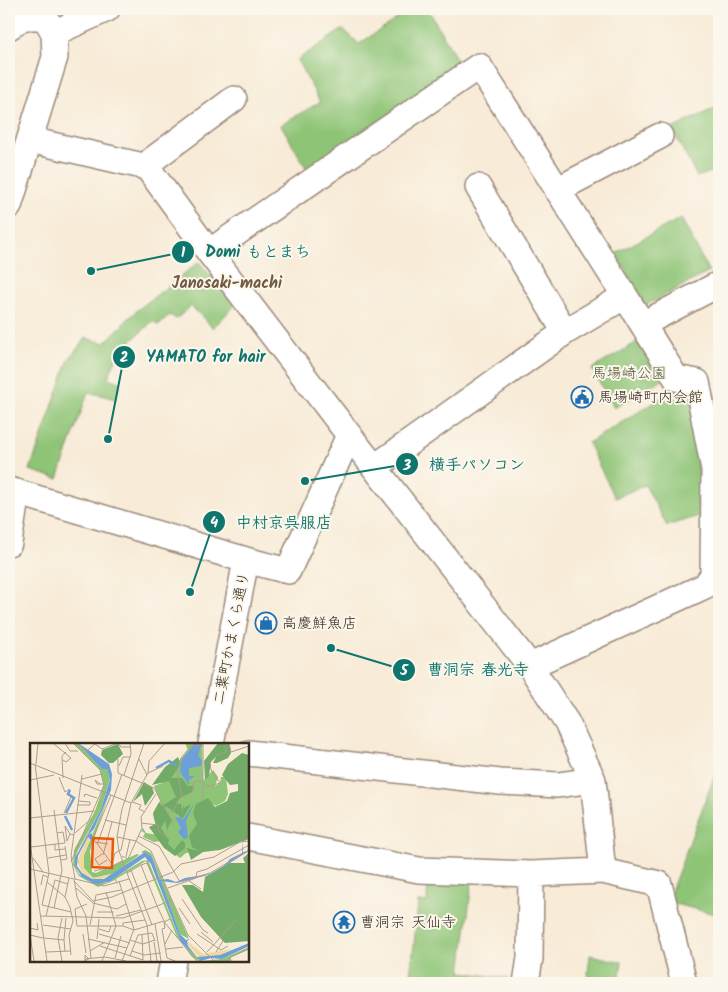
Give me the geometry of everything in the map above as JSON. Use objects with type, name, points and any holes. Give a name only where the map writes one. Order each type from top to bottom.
[{"type":"street","points":[[54,33],[107,9]]},
{"type":"street","points":[[9,27],[23,17],[45,17],[54,33],[55,57],[9,206]]},
{"type":"street","points":[[210,252],[479,66],[676,378],[697,382],[714,470],[713,575],[704,586],[530,666]]},
{"type":"street","points":[[148,167],[152,160],[234,99]]},
{"type":"street","points":[[557,190],[660,136]]},
{"type":"street","points":[[30,140],[148,167],[349,435],[530,666],[567,723],[593,780],[603,871]]},
{"type":"street","points":[[478,187],[565,332]]},
{"type":"street","points":[[643,324],[719,284]]},
{"type":"street","points":[[375,467],[565,332],[625,296]]},
{"type":"street","points":[[246,560],[288,570],[349,435]]},
{"type":"street","points":[[9,543],[13,491]]},
{"type":"street","name":"二葉町かまくら通り","points":[[13,491],[246,560],[211,743]]},
{"type":"street","points":[[249,753],[500,782],[558,785],[593,780]]},
{"type":"street","points":[[249,837],[419,870],[531,874],[603,871],[659,884],[684,983]]},
{"type":"street","points":[[526,983],[530,958],[531,874]]},
{"type":"street","points":[[169,983],[173,962]]},
{"type":"green space","points":[[411,9],[428,9],[461,67],[308,171],[281,125],[320,102],[297,60],[343,29],[359,44]]},
{"type":"green space","points":[[719,106],[719,169],[697,177],[672,129]]},
{"type":"green space","points":[[681,218],[709,272],[644,306],[616,253]]},
{"type":"green space","points":[[199,262],[235,305],[213,328],[191,306],[176,319],[170,315],[158,325],[153,321],[119,352],[108,378],[120,382],[116,399],[88,392],[58,479],[30,470],[69,359],[86,338],[104,343],[135,312]]},
{"type":"green space","name":"馬場崎公園","points":[[644,338],[667,377],[614,408],[592,369]]},
{"type":"green space","points":[[676,389],[691,392],[698,467],[705,514],[667,526],[645,485],[615,498],[588,443]]},
{"type":"green space","points":[[719,764],[719,915],[667,902]]},
{"type":"green space","points":[[428,880],[472,882],[461,972],[508,978],[506,983],[409,983],[418,902],[427,902]]},
{"type":"green space","points":[[590,955],[622,962],[619,983],[587,983]]},
{"type":"place","name":"Domi もとまち","points":[[91,271]]},
{"type":"place","name":"馬場崎町内会館","points":[[582,397]]},
{"type":"place","name":"YAMATO for hair","points":[[108,439]]},
{"type":"place","name":"横手パソコン","points":[[305,481]]},
{"type":"place","name":"中村京呉服店","points":[[190,592]]},
{"type":"place","name":"高慶鮮魚店","points":[[266,623]]},
{"type":"place","name":"曹洞宗 春光寺","points":[[331,648]]},
{"type":"place","name":"曹洞宗 天仙寺","points":[[344,922]]},
{"type":"district","name":"Janosaki-machi","points":[[227,282]]}]
